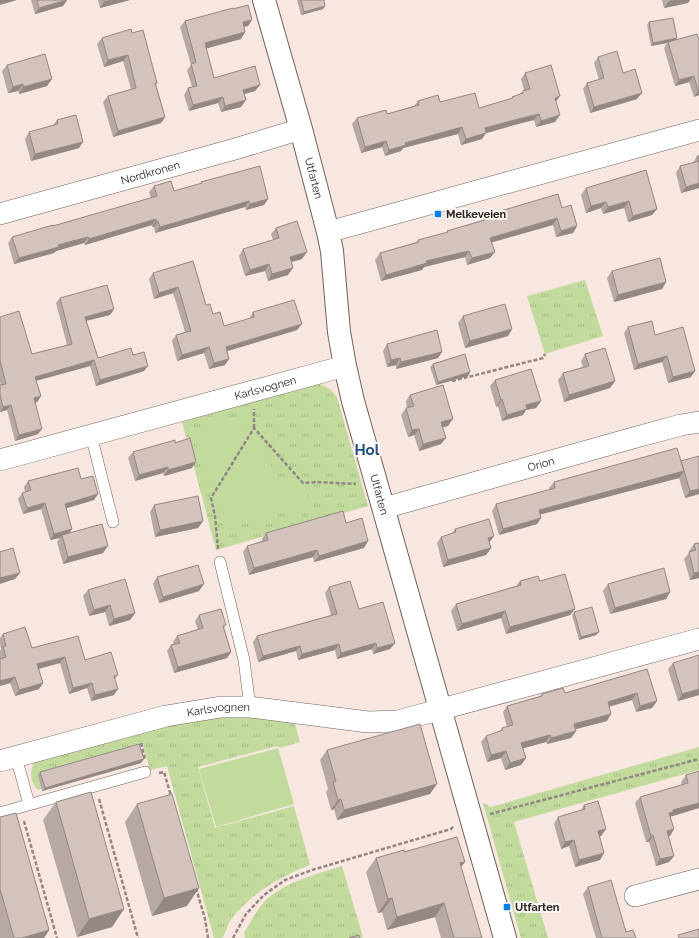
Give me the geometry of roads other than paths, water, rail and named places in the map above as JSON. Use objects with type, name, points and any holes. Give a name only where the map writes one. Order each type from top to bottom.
[{"type":"main road","name":"Utfarten","points":[[264,0],[301,129],[328,232],[332,251],[339,332],[345,366],[505,938]]},
{"type":"street","name":"Nordkronen","points":[[0,214],[229,151],[301,129]]},
{"type":"street","points":[[328,232],[699,130]]},
{"type":"street","name":"Karlsvognen","points":[[0,460],[345,366]]},
{"type":"street","name":"Orion","points":[[384,508],[639,436],[680,425],[699,422]]},
{"type":"street","points":[[440,710],[699,639]]},
{"type":"street","name":"Karlsvognen","points":[[8,759],[166,716],[221,707],[250,706],[368,722],[398,721],[440,710]]},
{"type":"street","points":[[635,896],[699,879]]},
{"type":"lane","points":[[91,435],[113,522]]},
{"type":"lane","points":[[220,562],[244,660],[250,706]]},
{"type":"lane","points":[[8,759],[24,806]]},
{"type":"lane","points":[[0,813],[145,772]]},
{"type":"place","name":"Melkeveien","points":[[438,214]]},
{"type":"place","name":"Utfarten","points":[[507,907]]},
{"type":"district","name":"Hol","points":[[367,450]]}]
